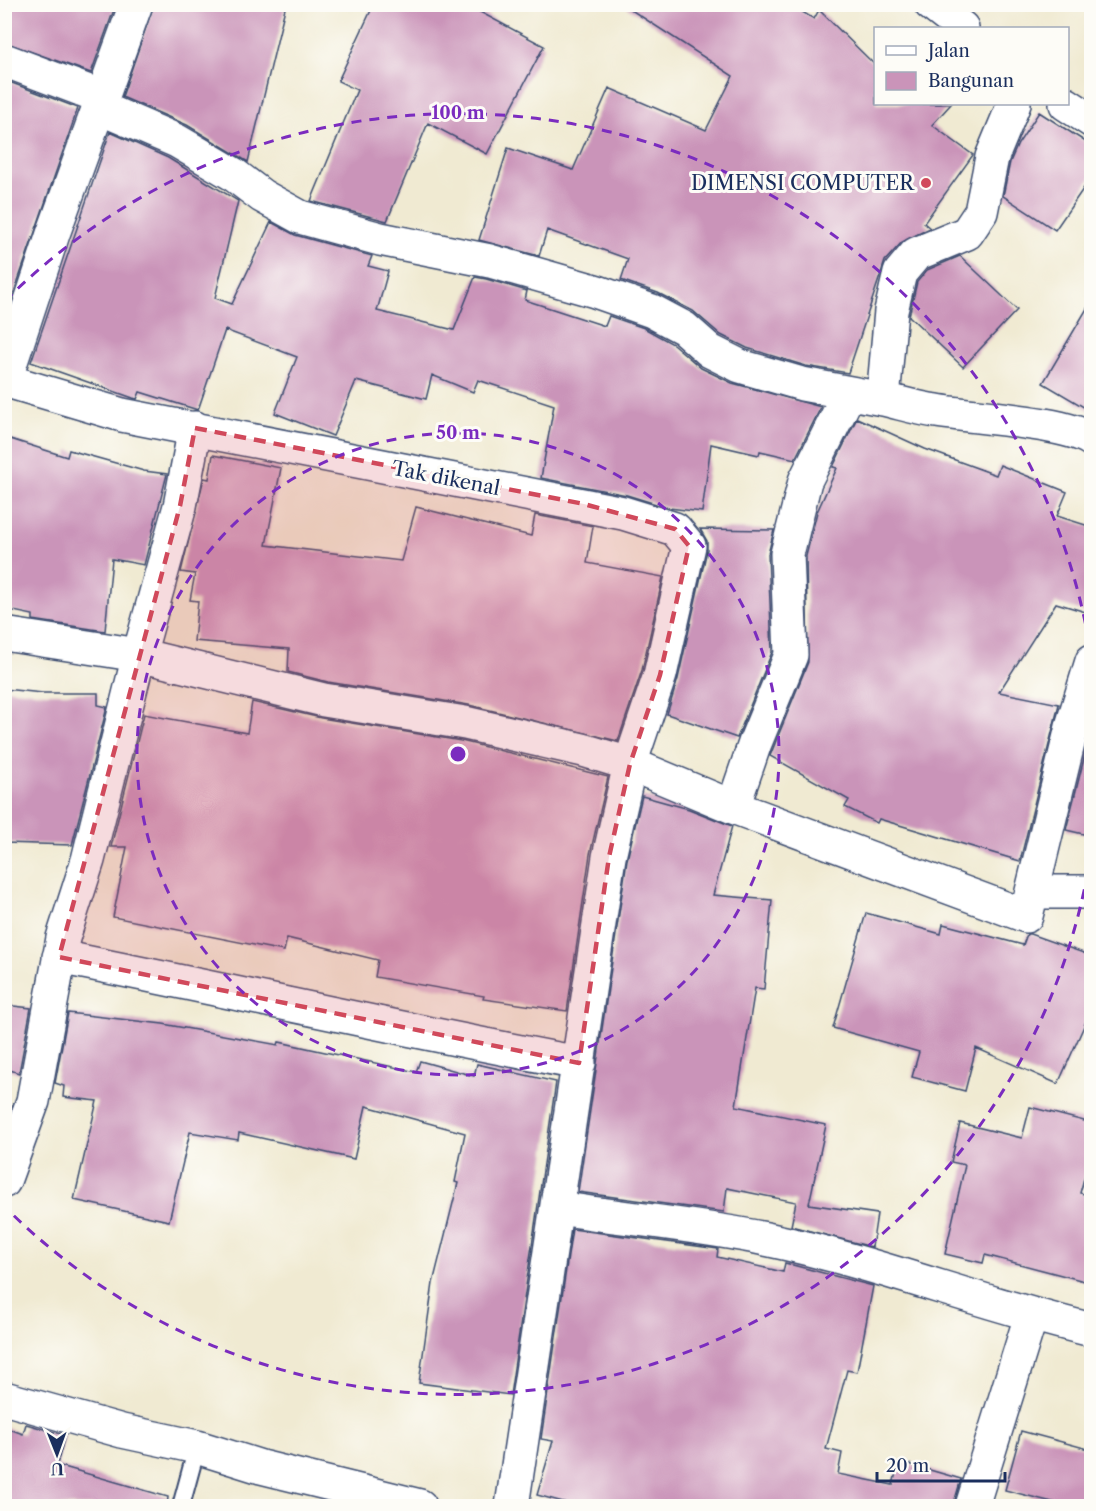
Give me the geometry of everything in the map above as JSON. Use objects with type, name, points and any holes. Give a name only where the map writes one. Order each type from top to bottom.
[{"type":"street","points":[[5,380],[136,4]]},
{"type":"street","points":[[930,4],[961,27]]},
{"type":"street","points":[[4,60],[100,102],[177,141],[233,174],[262,196],[300,216],[380,238],[490,261],[594,291],[652,311],[684,328],[710,351],[740,366],[802,384],[934,411],[1050,426],[1085,435],[1092,440]]},
{"type":"street","points":[[883,399],[891,311],[900,273],[916,254],[967,233],[981,212],[992,157],[1014,105]]},
{"type":"street","points":[[1068,105],[1092,121]]},
{"type":"street","name":"Tak dikenal","points":[[5,380],[123,415],[623,513],[675,529],[688,546],[660,675],[630,764]]},
{"type":"street","points":[[733,807],[755,743],[791,655],[788,554],[805,481],[849,393]]},
{"type":"street","points":[[4,1181],[14,1120],[33,1101],[59,957],[112,767],[139,655],[180,507],[195,428]]},
{"type":"street","points":[[4,634],[139,655],[324,700],[465,723],[630,764],[733,807],[1026,916],[1073,723],[1092,661]]},
{"type":"street","points":[[512,1506],[558,1208],[598,916],[630,764]]},
{"type":"street","points":[[1033,892],[1092,892]]},
{"type":"street","points":[[59,957],[419,1033],[579,1063]]},
{"type":"street","points":[[558,1208],[765,1239],[881,1269],[1031,1316],[1092,1330]]},
{"type":"street","points":[[972,1506],[1031,1316]]},
{"type":"street","points":[[4,1398],[122,1431],[197,1447],[261,1467],[420,1506]]},
{"type":"lane","points":[[181,1506],[197,1447]]},
{"type":"highlighted area","points":[[195,428],[584,504],[675,529],[689,546],[660,675],[630,764],[609,857],[579,1063],[59,957],[180,506]]},
{"type":"building","points":[[4,4],[116,4],[91,73],[4,42]]},
{"type":"building","points":[[154,4],[286,4],[248,162],[187,125],[122,97]]},
{"type":"building","points":[[374,4],[465,4],[544,46],[487,154],[428,123],[387,221],[311,201],[357,90],[338,81]]},
{"type":"building","points":[[622,4],[789,4],[814,19],[819,10],[874,64],[874,105],[950,105],[932,125],[973,155],[924,223],[930,228],[902,242],[885,261],[848,373],[806,366],[747,348],[721,335],[693,311],[658,293],[621,280],[628,259],[547,230],[539,256],[479,240],[508,148],[573,170],[609,88],[706,130],[733,76]]},
{"type":"building","points":[[4,80],[78,108],[4,321]]},
{"type":"building","points":[[1039,112],[1092,146],[1092,176],[1055,230],[1003,196],[1010,162],[1018,144]]},
{"type":"building","points":[[110,132],[168,158],[238,201],[215,298],[232,304],[271,222],[295,235],[372,256],[368,266],[388,271],[377,311],[454,330],[475,277],[486,279],[527,291],[525,300],[605,326],[609,316],[644,328],[673,344],[701,368],[732,383],[821,407],[795,459],[760,451],[759,455],[711,444],[702,512],[669,508],[627,495],[541,478],[554,405],[478,380],[473,392],[432,375],[426,399],[356,381],[333,436],[275,413],[297,357],[225,330],[198,410],[140,392],[137,399],[133,398],[31,362]]},
{"type":"building","points":[[960,256],[1017,310],[963,367],[909,316],[917,282],[927,270]]},
{"type":"building","points":[[1092,300],[1092,412],[1043,383]]},
{"type":"building","points":[[857,418],[925,449],[996,475],[1000,465],[1067,492],[1057,516],[1092,527],[1092,614],[1056,603],[999,692],[1059,704],[1020,861],[879,819],[877,823],[845,807],[849,800],[770,756],[808,662],[806,556],[817,512],[837,468],[833,467]]},
{"type":"building","points":[[4,437],[67,457],[69,450],[144,471],[167,474],[144,565],[112,559],[105,631],[33,620],[33,615],[4,609]]},
{"type":"building","points":[[213,455],[281,468],[266,545],[401,561],[416,507],[531,536],[535,515],[593,526],[587,563],[663,577],[642,670],[618,741],[469,705],[328,682],[288,672],[289,649],[194,641],[198,601],[190,600],[195,574],[181,572],[204,478],[209,479]]},
{"type":"building","points":[[700,529],[774,530],[768,554],[772,652],[737,738],[667,714],[678,679],[707,550],[707,541]]},
{"type":"building","points":[[4,689],[43,693],[98,693],[98,705],[107,707],[72,845],[4,843]]},
{"type":"building","points":[[252,702],[321,718],[461,741],[608,777],[590,854],[567,1011],[483,999],[484,996],[375,977],[378,960],[287,938],[284,951],[113,917],[127,847],[111,847],[144,714],[247,733]]},
{"type":"building","points":[[1092,727],[1092,836],[1066,830]]},
{"type":"building","points":[[642,796],[689,809],[732,826],[713,895],[772,900],[764,989],[755,988],[736,1106],[826,1125],[809,1204],[877,1214],[872,1247],[791,1226],[796,1202],[727,1188],[724,1212],[578,1192],[627,860]]},
{"type":"building","points":[[866,913],[941,934],[943,924],[1023,945],[1027,934],[1030,934],[1092,956],[1092,1008],[1058,1084],[976,1048],[965,1091],[912,1077],[919,1052],[833,1028]]},
{"type":"building","points":[[4,1005],[31,1008],[19,1073],[4,1068]]},
{"type":"building","points":[[68,1013],[163,1024],[278,1045],[279,1042],[416,1072],[420,1061],[474,1076],[477,1064],[556,1082],[510,1395],[419,1383],[433,1283],[458,1183],[455,1182],[465,1133],[366,1106],[354,1159],[239,1133],[238,1140],[190,1132],[169,1221],[74,1200],[97,1101],[63,1097],[64,1086],[55,1083]]},
{"type":"building","points":[[1030,1107],[1092,1123],[1092,1149],[1080,1193],[1092,1196],[1092,1283],[985,1255],[983,1263],[945,1254],[965,1165],[951,1162],[960,1123],[1022,1138]]},
{"type":"building","points":[[572,1229],[718,1249],[717,1257],[783,1272],[785,1263],[873,1286],[857,1372],[847,1370],[826,1449],[842,1453],[838,1474],[893,1485],[898,1464],[901,1465],[902,1462],[961,1479],[953,1506],[578,1506],[537,1495],[553,1441],[541,1439]]},
{"type":"building","points":[[26,1424],[65,1435],[57,1465],[168,1497],[167,1506],[4,1506],[4,1427],[23,1434]]},
{"type":"building","points":[[1021,1431],[1092,1450],[1092,1506],[1068,1506],[1005,1490]]},
{"type":"place","name":"DIMENSI COMPUTER","points":[[926,183]]}]
